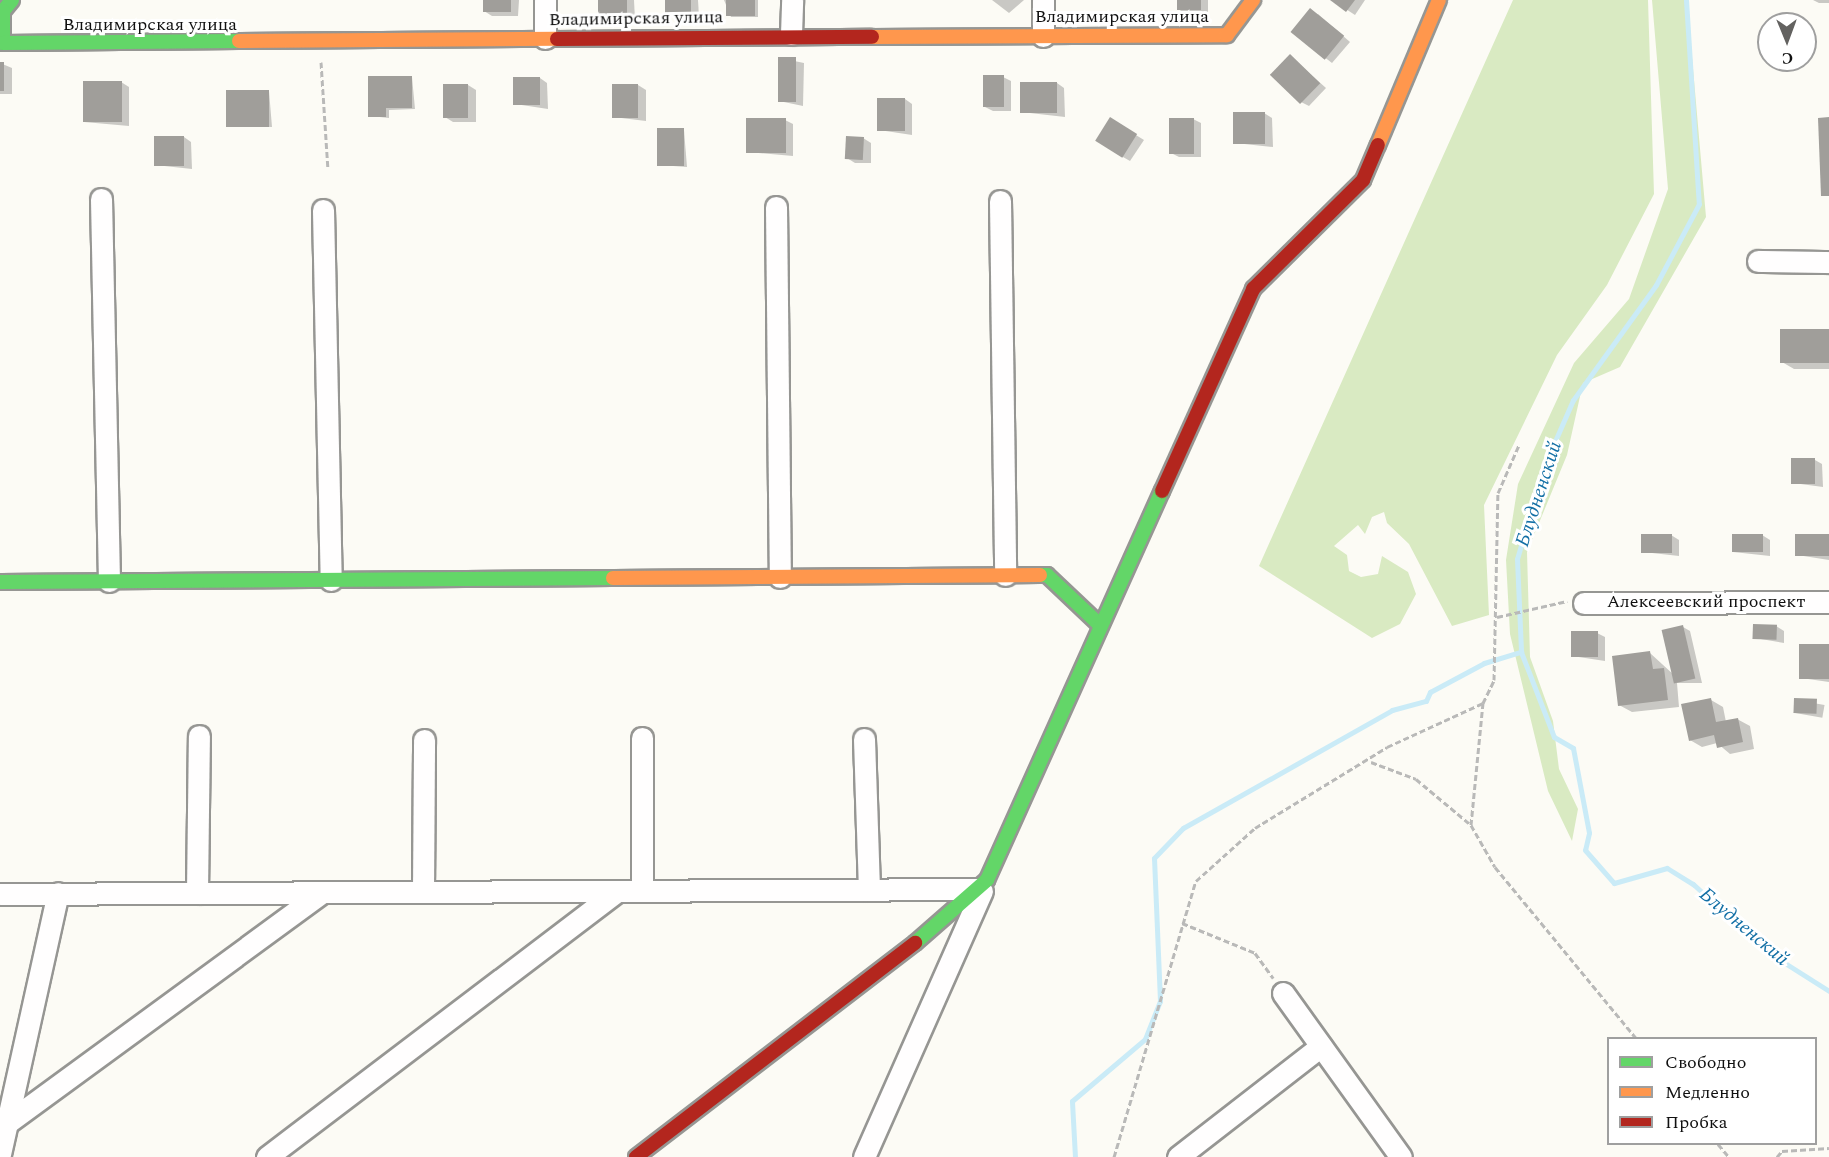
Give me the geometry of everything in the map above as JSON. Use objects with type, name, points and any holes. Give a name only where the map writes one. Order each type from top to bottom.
[{"type":"street","name":"Владимирская улица","points":[[12,0],[3,12],[3,43],[320,42],[791,34],[1043,36],[1227,34],[1253,0]]},
{"type":"street","points":[[545,0],[545,38]]},
{"type":"street","points":[[791,34],[792,0]]},
{"type":"street","points":[[1043,0],[1043,36]]},
{"type":"street","points":[[864,1157],[982,885],[1253,288],[1363,180],[1439,0]]},
{"type":"street","points":[[101,199],[109,581]]},
{"type":"street","points":[[1000,201],[1005,575]]},
{"type":"street","points":[[776,207],[780,577]]},
{"type":"street","points":[[323,210],[331,580]]},
{"type":"street","points":[[1758,261],[1829,262]]},
{"type":"street","points":[[0,582],[1047,575],[1101,626]]},
{"type":"street","name":"Алексеевский проспект","points":[[1584,603],[1829,602]]},
{"type":"street","points":[[197,893],[199,736]]},
{"type":"street","points":[[642,738],[642,891]]},
{"type":"street","points":[[864,739],[869,890]]},
{"type":"street","points":[[423,892],[424,740]]},
{"type":"street","points":[[0,894],[869,890],[982,885]]},
{"type":"street","points":[[636,1157],[982,885]]},
{"type":"street","points":[[267,1157],[618,891]]},
{"type":"street","points":[[7,1123],[323,892]]},
{"type":"street","points":[[0,1154],[58,893]]},
{"type":"street","points":[[1283,993],[1401,1157]]},
{"type":"street","points":[[1178,1157],[1321,1046]]},
{"type":"path","points":[[320,42],[328,169]]},
{"type":"path","points":[[1471,825],[1483,704],[1494,680],[1498,493],[1519,445]]},
{"type":"path","points":[[1497,617],[1562,601],[1584,603]]},
{"type":"path","points":[[1114,1157],[1188,897],[1214,860],[1255,828],[1371,762],[1387,747],[1483,704]]},
{"type":"path","points":[[1371,762],[1416,779],[1471,825],[1495,867],[1635,1037]]},
{"type":"path","points":[[1182,923],[1255,954],[1283,993]]},
{"type":"path","points":[[1720,1145],[1729,1157]]},
{"type":"path","points":[[1777,1157],[1782,1151],[1829,1148]]},
{"type":"green space","points":[[1513,0],[1648,0],[1654,194],[1607,285],[1557,355],[1484,505],[1489,615],[1452,626],[1409,544],[1387,523],[1384,512],[1372,517],[1365,534],[1358,525],[1334,546],[1347,555],[1349,571],[1361,577],[1378,574],[1382,556],[1408,572],[1416,594],[1400,624],[1372,638],[1259,566]]},
{"type":"green space","points":[[1652,0],[1687,0],[1706,217],[1620,367],[1583,383],[1567,455],[1527,552],[1530,657],[1553,721],[1559,769],[1578,809],[1572,841],[1548,791],[1510,634],[1506,560],[1518,484],[1574,363],[1629,299],[1668,189]]},
{"type":"building","points":[[483,0],[511,0],[511,12],[483,12]]},
{"type":"building","points":[[598,0],[627,0],[627,17],[598,17]]},
{"type":"building","points":[[665,0],[691,0],[691,13],[665,13]]},
{"type":"building","points":[[726,0],[755,0],[755,16],[726,16]]},
{"type":"building","points":[[1177,0],[1201,0],[1201,10],[1177,10]]},
{"type":"building","points":[[1330,0],[1355,0],[1346,12]]},
{"type":"building","points":[[1310,8],[1344,36],[1325,60],[1290,32]]},
{"type":"building","points":[[1290,54],[1320,83],[1300,104],[1270,75]]},
{"type":"building","points":[[778,57],[796,57],[796,102],[778,102]]},
{"type":"building","points":[[0,62],[4,62],[4,91],[0,91]]},
{"type":"building","points":[[983,75],[1004,75],[1004,107],[983,107]]},
{"type":"building","points":[[368,76],[412,76],[412,108],[386,108],[386,117],[368,117]]},
{"type":"building","points":[[513,77],[540,77],[540,105],[513,105]]},
{"type":"building","points":[[83,81],[122,81],[122,122],[83,122]]},
{"type":"building","points":[[1020,82],[1057,82],[1057,113],[1020,113]]},
{"type":"building","points":[[443,84],[468,84],[468,118],[443,118]]},
{"type":"building","points":[[612,84],[638,84],[638,118],[612,118]]},
{"type":"building","points":[[226,90],[269,90],[269,127],[226,127]]},
{"type":"building","points":[[877,98],[905,98],[905,131],[877,131]]},
{"type":"building","points":[[1233,112],[1265,112],[1265,144],[1233,144]]},
{"type":"building","points":[[1110,117],[1137,134],[1122,158],[1095,141]]},
{"type":"building","points":[[1829,117],[1829,196],[1821,196],[1818,118]]},
{"type":"building","points":[[746,118],[786,118],[786,153],[746,153]]},
{"type":"building","points":[[1169,118],[1194,118],[1194,154],[1169,154]]},
{"type":"building","points":[[657,128],[684,128],[684,166],[657,166]]},
{"type":"building","points":[[154,136],[184,136],[184,166],[154,166]]},
{"type":"building","points":[[846,136],[864,137],[863,160],[845,159]]},
{"type":"building","points":[[1780,329],[1829,329],[1829,363],[1780,363]]},
{"type":"building","points":[[1791,458],[1815,458],[1815,484],[1791,484]]},
{"type":"building","points":[[1641,534],[1672,534],[1672,553],[1641,553]]},
{"type":"building","points":[[1732,534],[1763,534],[1763,552],[1732,552]]},
{"type":"building","points":[[1795,534],[1829,534],[1829,556],[1795,556]]},
{"type":"building","points":[[1753,624],[1777,625],[1776,640],[1752,639]]},
{"type":"building","points":[[1683,625],[1695,679],[1674,684],[1662,630]]},
{"type":"building","points":[[1571,631],[1598,631],[1598,657],[1571,657]]},
{"type":"building","points":[[1799,644],[1829,644],[1829,679],[1799,679]]},
{"type":"building","points":[[1650,651],[1653,669],[1664,668],[1668,700],[1618,706],[1612,656]]},
{"type":"building","points":[[1711,698],[1716,722],[1738,718],[1743,742],[1717,748],[1714,735],[1689,741],[1681,704]]},
{"type":"building","points":[[1794,698],[1817,699],[1816,714],[1793,713]]},
{"type":"waterway","name":"Блудненский","points":[[1686,0],[1699,204],[1656,285],[1573,400],[1544,466],[1517,559],[1521,652],[1554,737],[1573,748],[1589,833],[1585,850],[1614,883],[1667,868],[1693,884],[1769,953],[1829,991]]},
{"type":"waterway","points":[[1075,1157],[1072,1101],[1145,1039],[1160,1001],[1154,858],[1183,828],[1392,710],[1426,701],[1430,692],[1484,663],[1521,652]]},
{"type":"traffic: fast","points":[[12,0],[3,11],[3,43],[239,41]]},
{"type":"traffic: fast","points":[[915,943],[987,880],[1162,491]]},
{"type":"traffic: fast","points":[[1040,575],[1047,575],[1101,626]]},
{"type":"traffic: fast","points":[[0,582],[613,578]]},
{"type":"traffic: slow","points":[[872,37],[1227,35],[1253,0]]},
{"type":"traffic: slow","points":[[1378,145],[1439,0]]},
{"type":"traffic: slow","points":[[239,41],[557,39]]},
{"type":"traffic: slow","points":[[613,578],[1040,575]]},
{"type":"traffic: jam","points":[[557,39],[872,37]]},
{"type":"traffic: jam","points":[[1162,491],[1253,289],[1363,180],[1378,145]]},
{"type":"traffic: jam","points":[[636,1157],[915,943]]}]
